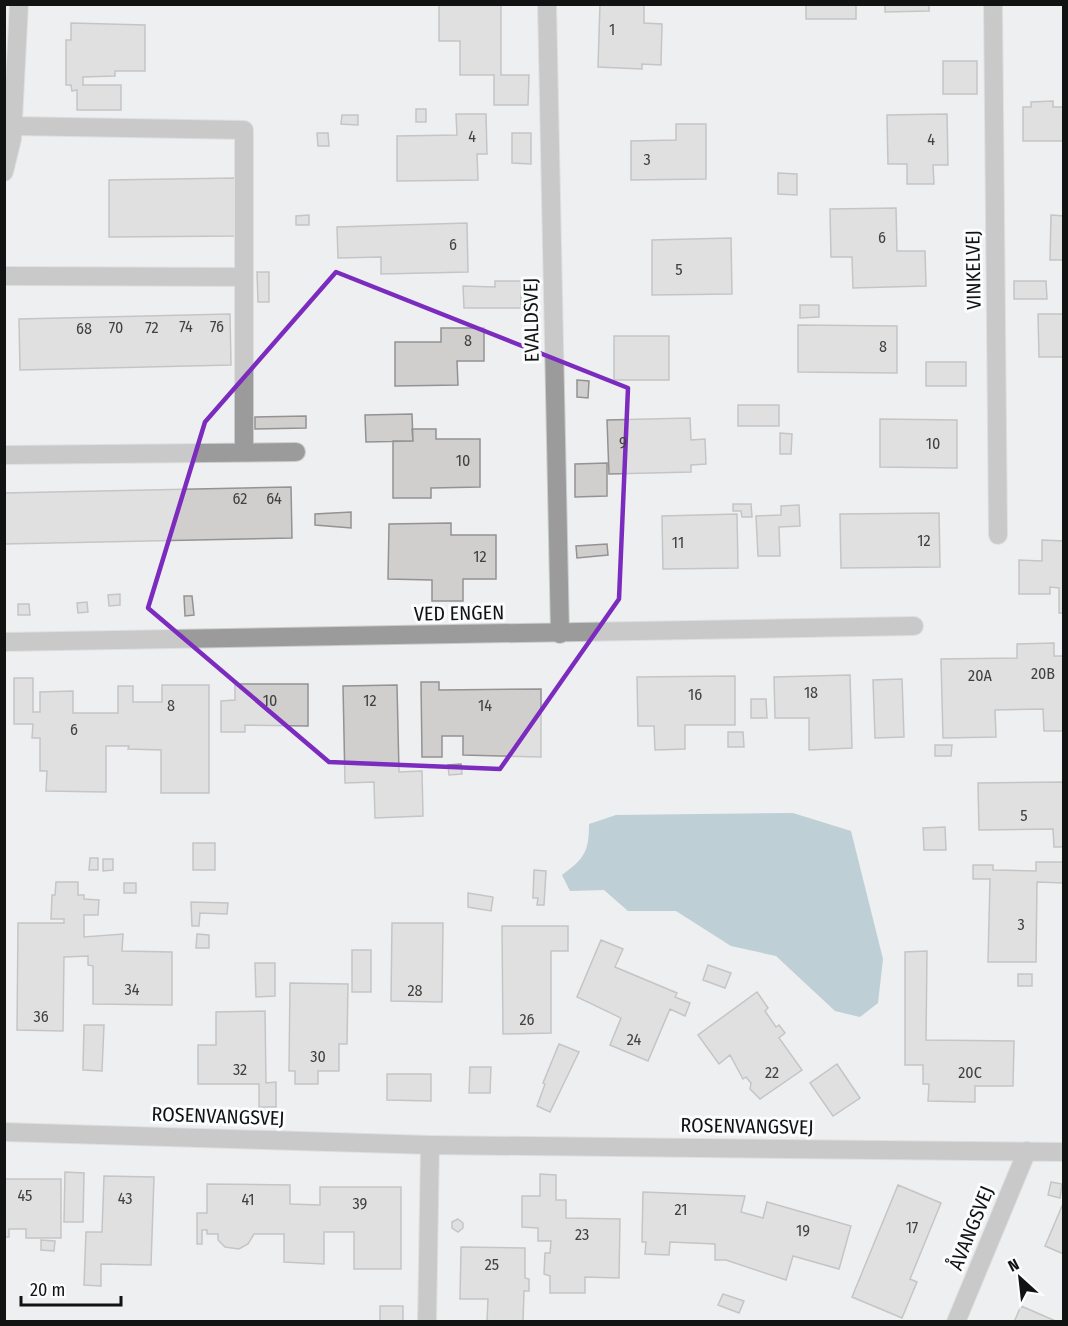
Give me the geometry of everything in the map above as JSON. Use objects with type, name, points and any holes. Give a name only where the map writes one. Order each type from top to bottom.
[{"type":"street","points":[[4,172],[10,134],[19,4]]},
{"type":"street","name":"EVALDSVEJ","points":[[547,4],[560,634]]},
{"type":"street","name":"VINKELVEJ","points":[[993,4],[998,535]]},
{"type":"street","points":[[10,134],[244,130],[244,452]]},
{"type":"street","points":[[4,276],[244,277]]},
{"type":"street","points":[[4,455],[296,452]]},
{"type":"street","name":"VED ENGEN","points":[[4,642],[914,626]]},
{"type":"street","name":"ROSENVANGSVEJ","points":[[4,1132],[430,1145],[1064,1152]]},
{"type":"street","points":[[427,1322],[430,1145]]},
{"type":"street","name":"ÅVANGSVEJ","points":[[957,1322],[1027,1151]]},
{"type":"highlighted area","points":[[336,272],[628,388],[619,599],[500,769],[329,762],[148,608],[205,422]]},
{"type":"water","points":[[793,813],[851,831],[883,959],[878,1003],[860,1017],[835,1011],[776,956],[731,946],[676,911],[628,911],[604,890],[570,891],[562,875],[584,854],[588,842],[589,824],[616,815]]},
{"type":"building","points":[[439,4],[501,4],[501,75],[529,75],[528,105],[494,105],[494,75],[460,75],[460,41],[439,41]]},
{"type":"building","points":[[600,4],[644,4],[644,23],[662,24],[661,65],[642,64],[642,69],[598,67]]},
{"type":"building","points":[[806,4],[856,4],[856,19],[806,19]]},
{"type":"building","points":[[885,4],[929,4],[929,11],[885,12]]},
{"type":"building","points":[[71,23],[145,25],[145,71],[115,71],[115,76],[83,77],[83,85],[121,85],[121,110],[77,110],[77,90],[72,91],[71,85],[66,85],[66,40],[71,40]]},
{"type":"building","points":[[943,61],[977,61],[977,94],[943,94]]},
{"type":"building","points":[[1053,101],[1053,107],[1064,107],[1064,141],[1023,141],[1023,107],[1031,107],[1031,102]]},
{"type":"building","points":[[416,109],[426,109],[426,122],[416,122]]},
{"type":"building","points":[[456,114],[486,114],[487,154],[477,154],[478,180],[397,181],[397,136],[457,135]]},
{"type":"building","points":[[947,114],[948,165],[933,165],[934,184],[907,184],[907,164],[888,164],[887,115]]},
{"type":"building","points":[[342,115],[358,115],[358,125],[341,124]]},
{"type":"building","points":[[676,124],[706,124],[706,179],[631,180],[631,141],[676,140]]},
{"type":"building","points":[[317,133],[328,133],[329,146],[318,146]]},
{"type":"building","points":[[512,133],[531,133],[531,164],[512,163]]},
{"type":"building","points":[[778,173],[797,174],[797,195],[778,194]]},
{"type":"building","points":[[235,178],[235,236],[109,237],[109,180]]},
{"type":"building","points":[[896,208],[897,251],[925,251],[926,286],[853,288],[852,257],[831,257],[830,209]]},
{"type":"building","points":[[309,215],[309,225],[296,225],[296,216]]},
{"type":"building","points":[[1051,215],[1064,216],[1064,260],[1050,260]]},
{"type":"building","points":[[467,223],[468,272],[381,274],[381,257],[338,258],[337,227]]},
{"type":"building","points":[[731,238],[732,294],[652,295],[652,240]]},
{"type":"building","points":[[257,272],[269,272],[269,302],[258,302]]},
{"type":"building","points":[[495,281],[521,281],[521,308],[464,308],[463,286],[495,287]]},
{"type":"building","points":[[1014,281],[1046,281],[1047,299],[1014,299]]},
{"type":"building","points":[[800,305],[819,305],[819,317],[800,318]]},
{"type":"building","points":[[230,314],[231,365],[20,370],[19,319]]},
{"type":"building","points":[[1038,314],[1064,314],[1064,357],[1039,357]]},
{"type":"building","points":[[798,325],[897,326],[897,373],[798,372]]},
{"type":"building","points":[[441,328],[484,328],[484,361],[457,361],[458,385],[395,386],[395,342],[441,342]]},
{"type":"building","points":[[614,336],[669,336],[669,380],[614,380]]},
{"type":"building","points":[[926,362],[966,362],[966,386],[926,386]]},
{"type":"building","points":[[577,380],[589,381],[588,398],[577,397]]},
{"type":"building","points":[[738,405],[779,405],[779,426],[738,426]]},
{"type":"building","points":[[412,414],[413,441],[366,442],[365,415]]},
{"type":"building","points":[[306,416],[306,428],[255,429],[255,417]]},
{"type":"building","points":[[690,418],[691,440],[705,439],[706,464],[691,465],[691,472],[609,474],[607,420]]},
{"type":"building","points":[[880,419],[957,420],[957,468],[880,467]]},
{"type":"building","points":[[412,429],[436,429],[436,439],[480,439],[480,487],[431,488],[431,498],[393,498],[393,441],[413,441]]},
{"type":"building","points":[[780,433],[792,434],[791,454],[780,454]]},
{"type":"building","points":[[607,463],[607,496],[575,497],[575,464]]},
{"type":"building","points":[[291,487],[292,538],[4,544],[4,493]]},
{"type":"building","points":[[733,504],[751,504],[752,517],[742,517],[741,511],[733,511]]},
{"type":"building","points":[[799,505],[800,526],[779,527],[780,556],[758,556],[756,516],[781,515],[781,506]]},
{"type":"building","points":[[351,512],[351,528],[315,525],[315,514]]},
{"type":"building","points":[[939,513],[940,567],[841,568],[840,514]]},
{"type":"building","points":[[737,514],[738,568],[663,569],[662,516]]},
{"type":"building","points":[[451,523],[451,535],[496,535],[496,579],[463,579],[463,601],[432,601],[432,580],[388,579],[389,524]]},
{"type":"building","points":[[1042,540],[1064,541],[1064,613],[1059,613],[1059,588],[1050,587],[1050,594],[1019,594],[1019,560],[1042,561]]},
{"type":"building","points":[[607,544],[608,555],[577,558],[576,546]]},
{"type":"building","points":[[120,594],[120,605],[109,606],[108,595]]},
{"type":"building","points":[[184,596],[192,596],[194,615],[185,616]]},
{"type":"building","points":[[87,602],[88,612],[78,613],[77,603]]},
{"type":"building","points":[[18,604],[29,604],[30,615],[18,615]]},
{"type":"building","points":[[1054,643],[1054,656],[1064,656],[1064,731],[1044,731],[1043,709],[995,710],[996,737],[943,738],[941,659],[1017,658],[1017,644]]},
{"type":"building","points":[[850,675],[852,748],[809,750],[809,718],[775,718],[774,677]]},
{"type":"building","points":[[735,676],[735,725],[685,725],[685,749],[655,750],[654,726],[638,726],[637,677]]},
{"type":"building","points":[[14,678],[33,678],[33,712],[40,712],[40,692],[73,691],[73,713],[118,713],[118,686],[133,686],[133,702],[162,702],[162,685],[209,685],[209,793],[161,793],[161,750],[128,749],[129,746],[106,746],[106,792],[46,791],[47,771],[40,771],[40,738],[32,738],[33,724],[14,724]]},
{"type":"building","points":[[902,679],[904,737],[875,738],[873,680]]},
{"type":"building","points":[[421,682],[439,682],[439,690],[541,689],[541,757],[463,755],[463,736],[442,736],[442,757],[422,757]]},
{"type":"building","points":[[235,684],[308,684],[308,726],[245,725],[245,732],[221,732],[221,701],[235,700]]},
{"type":"building","points":[[397,685],[399,772],[422,771],[423,816],[375,818],[374,782],[345,783],[343,686]]},
{"type":"building","points":[[751,699],[766,699],[767,718],[751,718]]},
{"type":"building","points":[[728,732],[743,732],[744,747],[728,747]]},
{"type":"building","points":[[935,745],[952,745],[951,756],[935,756]]},
{"type":"building","points":[[461,764],[462,774],[449,775],[448,765]]},
{"type":"building","points":[[1064,782],[1064,847],[1054,847],[1053,829],[979,830],[978,783]]},
{"type":"building","points":[[945,827],[946,850],[924,850],[923,828]]},
{"type":"building","points":[[193,843],[215,843],[215,870],[193,870]]},
{"type":"building","points":[[90,858],[98,858],[98,870],[89,870]]},
{"type":"building","points":[[103,859],[113,859],[113,870],[103,871]]},
{"type":"building","points":[[1036,862],[1064,862],[1064,883],[1037,882],[1036,962],[988,962],[990,879],[973,879],[973,865],[993,865],[993,870],[1036,871]]},
{"type":"building","points":[[534,870],[546,871],[544,905],[537,905],[538,898],[533,898]]},
{"type":"building","points":[[56,882],[78,882],[78,895],[84,895],[84,899],[99,900],[98,915],[84,915],[84,937],[123,934],[122,951],[172,952],[172,1005],[93,1004],[93,966],[88,965],[88,956],[64,957],[63,1031],[17,1030],[18,923],[64,923],[64,919],[51,919],[52,895],[55,895]]},
{"type":"building","points":[[124,883],[136,883],[136,893],[124,893]]},
{"type":"building","points":[[468,893],[493,897],[491,911],[468,907]]},
{"type":"building","points":[[191,902],[228,903],[227,914],[200,913],[199,926],[192,926]]},
{"type":"building","points":[[392,923],[443,923],[442,1002],[391,1001]]},
{"type":"building","points":[[502,926],[568,926],[568,951],[551,951],[551,1033],[503,1034]]},
{"type":"building","points":[[197,934],[209,935],[209,948],[196,948]]},
{"type":"building","points":[[601,940],[623,949],[615,967],[677,993],[675,997],[690,1003],[685,1016],[670,1009],[648,1061],[610,1045],[621,1018],[577,997]]},
{"type":"building","points":[[352,950],[371,950],[371,992],[352,992]]},
{"type":"building","points":[[927,951],[926,1040],[1014,1041],[1013,1086],[975,1086],[975,1102],[928,1101],[929,1084],[923,1084],[923,1065],[905,1065],[905,952]]},
{"type":"building","points":[[255,963],[275,963],[275,996],[256,997]]},
{"type":"building","points":[[708,965],[731,973],[725,988],[703,980]]},
{"type":"building","points":[[1018,974],[1032,974],[1032,986],[1018,986]]},
{"type":"building","points":[[290,983],[348,984],[347,1044],[339,1044],[339,1071],[318,1071],[318,1084],[295,1084],[295,1071],[289,1071]]},
{"type":"building","points":[[757,992],[768,1008],[765,1011],[776,1027],[779,1025],[785,1033],[779,1038],[802,1070],[760,1099],[750,1089],[751,1083],[746,1077],[743,1079],[730,1055],[719,1064],[698,1035]]},
{"type":"building","points":[[265,1011],[266,1083],[276,1082],[276,1107],[259,1107],[259,1084],[198,1084],[198,1045],[216,1045],[216,1012]]},
{"type":"building","points":[[84,1025],[104,1025],[102,1071],[83,1070]]},
{"type":"building","points":[[559,1044],[579,1052],[550,1112],[537,1106],[545,1084],[543,1083]]},
{"type":"building","points":[[837,1064],[860,1098],[833,1116],[810,1083]]},
{"type":"building","points":[[470,1067],[491,1067],[490,1093],[469,1093]]},
{"type":"building","points":[[387,1074],[431,1074],[431,1101],[387,1100]]},
{"type":"building","points":[[65,1172],[84,1173],[83,1222],[64,1222]]},
{"type":"building","points":[[540,1174],[556,1175],[556,1200],[566,1200],[566,1218],[620,1219],[619,1278],[585,1277],[585,1293],[550,1293],[550,1276],[544,1274],[545,1253],[550,1253],[551,1241],[538,1241],[538,1228],[522,1227],[522,1196],[540,1196]]},
{"type":"building","points":[[104,1176],[154,1177],[151,1265],[101,1264],[101,1286],[84,1285],[86,1232],[102,1232]]},
{"type":"building","points":[[4,1179],[61,1179],[61,1238],[26,1238],[26,1229],[9,1229],[9,1237],[4,1237]]},
{"type":"building","points":[[1051,1182],[1062,1184],[1060,1198],[1048,1195]]},
{"type":"building","points":[[207,1184],[290,1185],[290,1204],[320,1205],[320,1187],[401,1187],[401,1269],[354,1269],[354,1232],[324,1232],[324,1264],[284,1262],[284,1234],[254,1234],[248,1244],[239,1249],[225,1247],[218,1240],[218,1234],[207,1234],[207,1230],[202,1230],[202,1244],[197,1244],[197,1213],[207,1213]]},
{"type":"building","points":[[898,1185],[941,1203],[910,1279],[917,1282],[902,1318],[852,1297]]},
{"type":"building","points":[[643,1192],[745,1196],[741,1212],[763,1218],[767,1202],[851,1226],[839,1269],[793,1256],[786,1280],[726,1260],[715,1260],[715,1244],[670,1242],[669,1255],[645,1254],[646,1242],[642,1242]]},
{"type":"building","points":[[1062,1206],[1064,1207],[1064,1254],[1045,1246]]},
{"type":"building","points":[[458,1219],[463,1223],[463,1228],[458,1232],[452,1228],[452,1222]]},
{"type":"building","points":[[41,1240],[55,1241],[54,1251],[41,1250]]},
{"type":"building","points":[[461,1247],[525,1248],[525,1278],[529,1279],[529,1291],[524,1291],[523,1322],[487,1322],[488,1299],[460,1299]]},
{"type":"building","points":[[723,1294],[744,1301],[739,1313],[718,1305]]},
{"type":"building","points":[[380,1306],[403,1306],[403,1322],[380,1322]]},
{"type":"building","points":[[1021,1306],[1058,1322],[1014,1322]]}]
